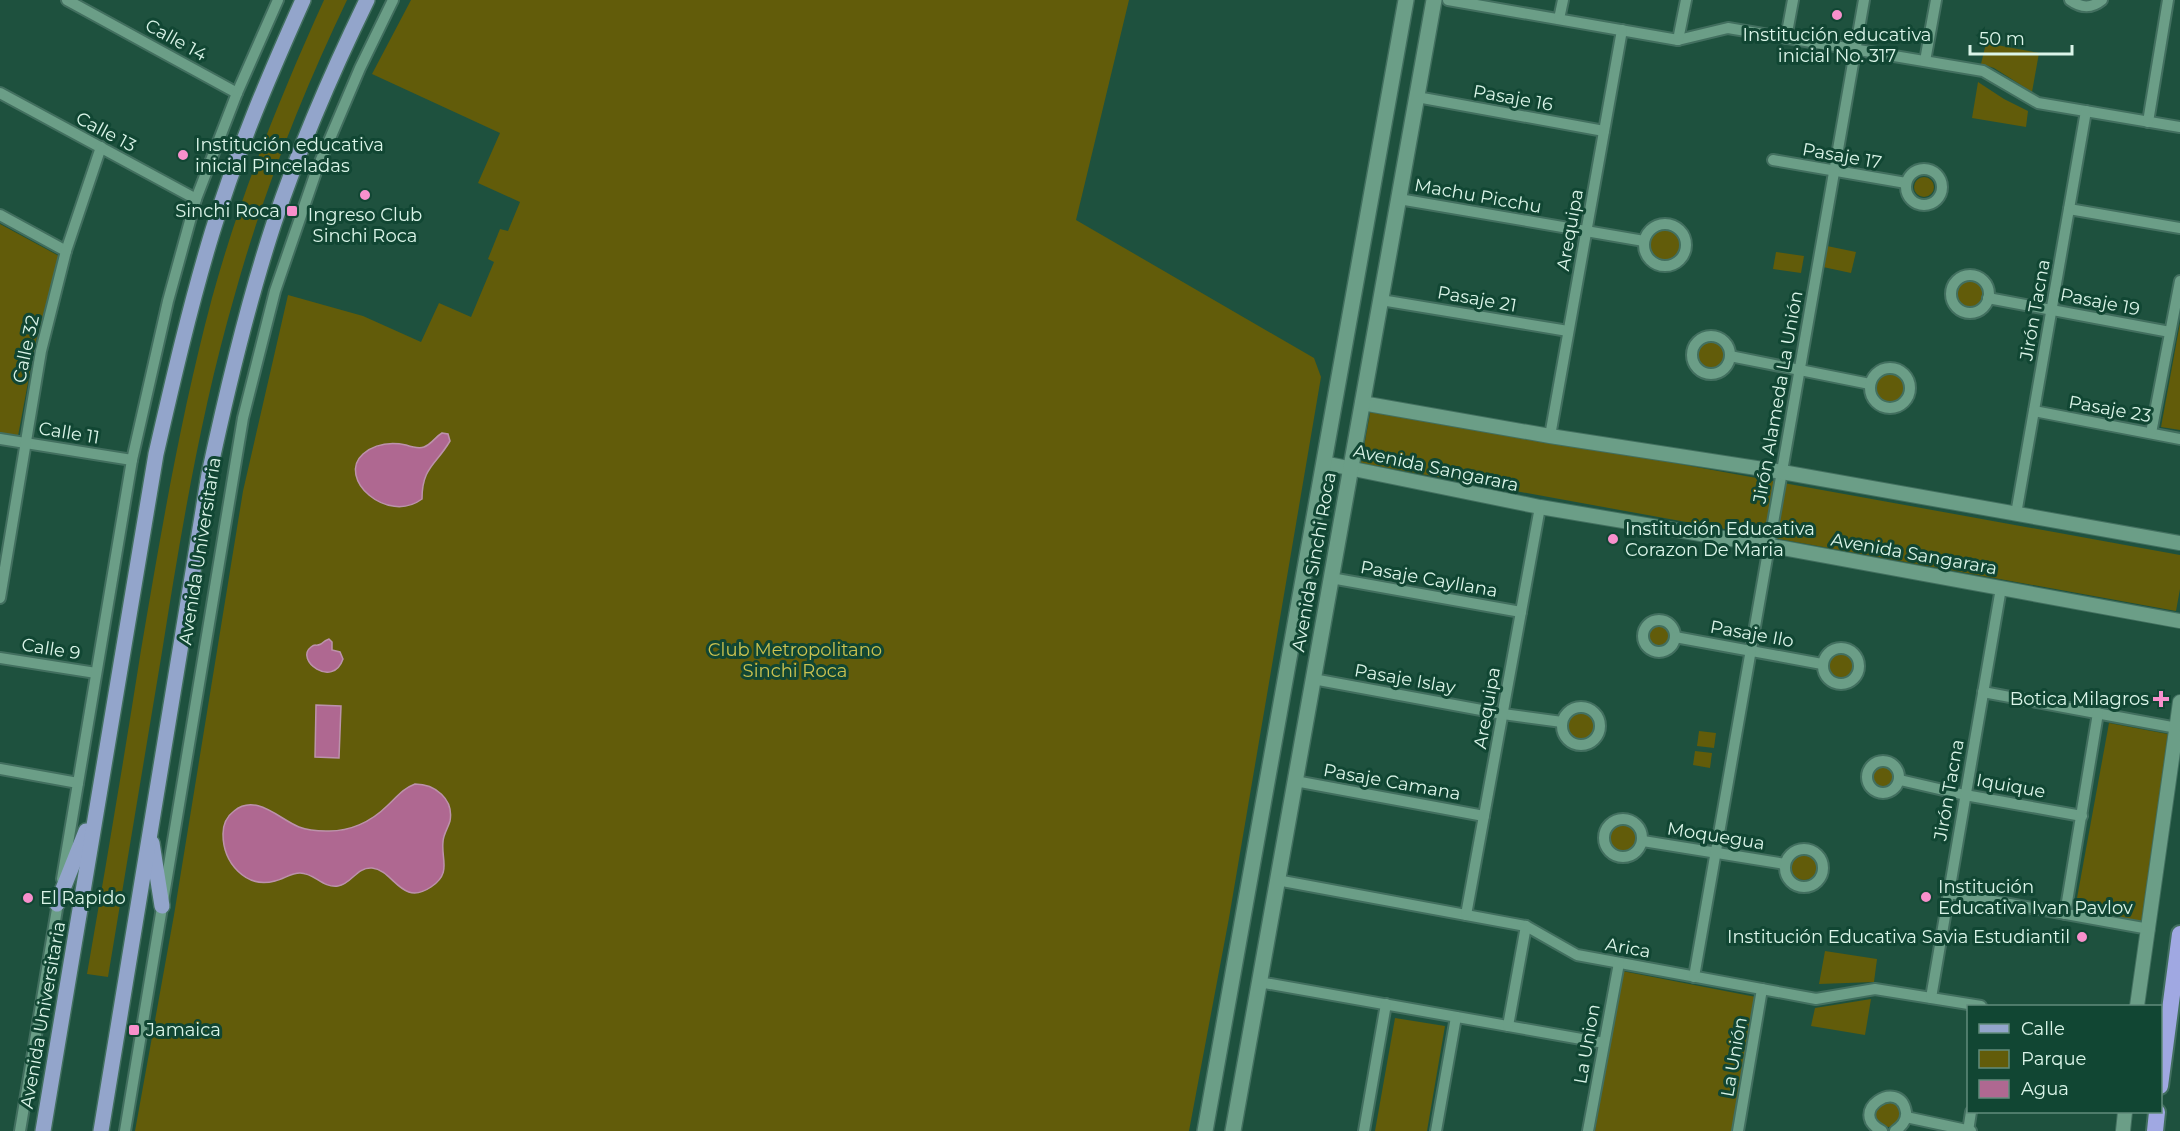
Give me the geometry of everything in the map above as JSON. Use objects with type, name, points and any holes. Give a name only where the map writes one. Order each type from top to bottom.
[{"type":"highway","points":[[2162,1075],[2176,1001],[2180,934]]},
{"type":"highway","points":[[2155,1131],[2157,1113]]},
{"type":"main road","name":"Avenida Universitaria","points":[[43,1131],[156,454],[181,343],[212,232],[245,139],[272,69],[303,0]]},
{"type":"main road","name":"Avenida Universitaria","points":[[101,1131],[209,474],[222,410],[274,223],[339,59],[367,0]]},
{"type":"main road","name":"Avenida Sinchi Roca","points":[[1205,1131],[1406,0]]},
{"type":"main road","name":"Avenida Sinchi Roca","points":[[1233,1131],[1434,0]]},
{"type":"main road","points":[[1344,350],[1371,353]]},
{"type":"main road","points":[[57,904],[97,806]]},
{"type":"main road","points":[[150,831],[162,906]]},
{"type":"street","name":"Calle 14","points":[[67,0],[237,93]]},
{"type":"street","name":"Avenida Universitaria","points":[[20,1131],[132,460],[168,301],[196,199],[237,93],[278,0]]},
{"type":"street","name":"Avenida Universitaria","points":[[124,1131],[243,418],[275,291],[306,199],[360,68],[393,0]]},
{"type":"street","points":[[1448,0],[1678,40],[1728,28],[1983,71],[2038,103],[2180,127]]},
{"type":"street","points":[[1559,20],[1563,0]]},
{"type":"street","points":[[1678,40],[1686,0]]},
{"type":"street","points":[[1786,38],[1793,0]]},
{"type":"street","name":"Jirón Alameda La Unión","points":[[1694,976],[1864,0]]},
{"type":"street","points":[[1925,61],[1936,0]]},
{"type":"street","points":[[2070,0],[2082,7],[2088,7],[2102,0]]},
{"type":"street","points":[[2148,122],[2170,0],[2180,1]]},
{"type":"street","name":"Arequipa","points":[[1550,436],[1622,30]]},
{"type":"street","name":"Calle 13","points":[[0,93],[196,199]]},
{"type":"street","name":"Pasaje 16","points":[[1417,97],[1604,131]]},
{"type":"street","name":"Jirón Tacna","points":[[2016,514],[2086,111]]},
{"type":"street","name":"Calle 32","points":[[0,598],[4,550],[41,351],[66,251],[101,147]]},
{"type":"street","name":"Pasaje 17","points":[[1773,160],[1906,183]]},
{"type":"street","name":"Machu Picchu","points":[[1399,199],[1644,241]]},
{"type":"street","points":[[2069,209],[2180,228]]},
{"type":"street","points":[[0,215],[66,251]]},
{"type":"street","points":[[1664,224],[1671,225],[1682,233],[1686,246],[1682,259],[1663,266],[1650,260],[1644,248],[1644,241],[1651,229],[1664,224]]},
{"type":"street","points":[[2151,433],[2180,281]]},
{"type":"street","name":"Pasaje 19","points":[[1988,298],[2170,332]]},
{"type":"street","name":"Pasaje 21","points":[[1381,300],[1568,332]]},
{"type":"street","points":[[1730,356],[1870,384]]},
{"type":"street","points":[[1362,403],[1550,436],[1782,472],[2180,543]]},
{"type":"street","name":"Pasaje 23","points":[[2034,411],[2180,438]]},
{"type":"street","name":"Calle 11","points":[[0,439],[132,460]]},
{"type":"street","name":"Avenida Sangarara","points":[[1324,463],[1540,507],[1769,545],[2180,621]]},
{"type":"street","name":"Arequipa","points":[[1466,915],[1540,507]]},
{"type":"street","name":"Pasaje Cayllana","points":[[1330,578],[1521,612]]},
{"type":"street","name":"Jirón Tacna","points":[[1931,998],[2001,588]]},
{"type":"street","name":"Pasaje Ilo","points":[[1675,637],[1822,664]]},
{"type":"street","name":"Calle 9","points":[[0,658],[96,673]]},
{"type":"street","name":"Pasaje Islay","points":[[1313,679],[1503,714],[1562,722]]},
{"type":"street","points":[[1983,692],[2177,728]]},
{"type":"street","points":[[2137,1005],[2180,702]]},
{"type":"street","points":[[2065,914],[2098,713]]},
{"type":"street","points":[[0,770],[78,783]]},
{"type":"street","name":"Iquique","points":[[1900,780],[1965,795],[2082,816]]},
{"type":"street","name":"Pasaje Camana","points":[[1295,781],[1484,816]]},
{"type":"street","name":"Moquegua","points":[[1643,841],[1785,864]]},
{"type":"street","name":"Arica","points":[[1277,880],[1526,926],[1577,955],[1816,999],[1875,989],[1975,1005]]},
{"type":"street","points":[[1949,893],[2148,929]]},
{"type":"street","points":[[1508,1026],[1526,926]]},
{"type":"street","name":"La Union","points":[[1588,1131],[1619,963]]},
{"type":"street","points":[[1259,982],[1604,1043]]},
{"type":"street","name":"La Unión","points":[[1738,1131],[1762,989]]},
{"type":"street","points":[[1364,1131],[1386,1004]]},
{"type":"street","points":[[1436,1131],[1456,1017]]},
{"type":"street","points":[[1882,1131],[1874,1126],[1870,1115],[1873,1104],[1883,1097],[1895,1098],[1904,1105],[1906,1117],[1901,1127],[1895,1131]]},
{"type":"street","points":[[1906,1117],[1969,1131],[1971,1113]]},
{"type":"street","points":[[2123,1131],[2125,1113]]},
{"type":"green space","points":[[324,0],[347,0],[314,71],[271,181],[246,256],[223,338],[184,517],[108,977],[87,974],[164,517],[201,342],[223,260],[248,184]]},
{"type":"green space","name":"Club Metropolitano Sinchi Roca","points":[[411,0],[1129,0],[1076,220],[1314,358],[1321,377],[1229,918],[1189,1131],[135,1131],[174,915],[243,491],[288,295],[363,316],[421,342],[439,303],[471,317],[494,262],[488,259],[500,229],[508,231],[520,202],[478,183],[500,133],[372,74]]},
{"type":"green space","points":[[1986,43],[2039,53],[2032,92],[1994,68],[1981,64]]},
{"type":"green space","points":[[1978,82],[2028,111],[2026,127],[1972,118]]},
{"type":"green space","points":[[1920,177],[1928,177],[1934,183],[1934,191],[1928,197],[1920,197],[1914,191],[1914,183]]},
{"type":"green space","points":[[0,224],[59,256],[35,345],[18,436],[0,433]]},
{"type":"green space","points":[[1666,228],[1678,233],[1683,245],[1678,257],[1666,262],[1654,257],[1649,245],[1654,233]]},
{"type":"green space","points":[[1827,246],[1856,252],[1851,273],[1823,267]]},
{"type":"green space","points":[[1776,252],[1804,256],[1801,273],[1773,269]]},
{"type":"green space","points":[[1970,278],[1976,279],[1984,287],[1984,299],[1976,307],[1970,308],[1964,307],[1956,299],[1955,293],[1956,287],[1964,279]]},
{"type":"green space","points":[[2180,323],[2180,430],[2161,427]]},
{"type":"green space","points":[[1711,341],[1721,345],[1725,355],[1721,365],[1711,369],[1701,365],[1697,355],[1701,345]]},
{"type":"green space","points":[[1890,373],[1901,377],[1905,388],[1901,399],[1890,403],[1879,399],[1875,388],[1879,377]]},
{"type":"green space","points":[[1371,408],[2180,555],[2180,589],[2176,611],[1361,463]]},
{"type":"green space","points":[[1659,622],[1669,625],[1672,635],[1669,645],[1659,648],[1649,645],[1646,635],[1649,625]]},
{"type":"green space","points":[[1841,653],[1850,657],[1854,666],[1850,675],[1841,679],[1832,675],[1828,666],[1832,657]]},
{"type":"green space","points":[[1581,711],[1587,712],[1595,720],[1595,732],[1587,740],[1581,741],[1575,740],[1567,732],[1566,726],[1567,720],[1575,712]]},
{"type":"green space","points":[[2109,723],[2173,735],[2147,923],[2075,909]]},
{"type":"green space","points":[[1699,731],[1716,733],[1714,748],[1697,746]]},
{"type":"green space","points":[[1695,751],[1712,753],[1710,768],[1693,765]]},
{"type":"green space","points":[[1883,765],[1892,768],[1895,777],[1892,786],[1883,789],[1874,786],[1871,777],[1874,768]]},
{"type":"green space","points":[[1624,823],[1634,828],[1639,838],[1634,848],[1624,853],[1614,848],[1609,838],[1614,828]]},
{"type":"green space","points":[[1804,854],[1813,858],[1817,867],[1813,876],[1804,880],[1795,876],[1791,867],[1795,858]]},
{"type":"green space","points":[[1825,951],[1877,959],[1874,982],[1819,984]]},
{"type":"green space","points":[[1622,971],[1756,997],[1732,1131],[1595,1131]]},
{"type":"green space","points":[[1871,999],[1865,1035],[1811,1026],[1815,1008]]},
{"type":"green space","points":[[1395,1018],[1445,1026],[1427,1131],[1375,1131]]},
{"type":"green space","points":[[1888,1101],[1897,1105],[1901,1114],[1897,1123],[1888,1127],[1879,1123],[1875,1114],[1879,1105]]},
{"type":"water","points":[[442,433],[448,434],[450,441],[427,473],[422,499],[408,506],[394,506],[381,503],[361,486],[356,475],[356,464],[363,454],[378,446],[389,444],[422,448]]},
{"type":"water","points":[[329,639],[332,642],[332,650],[340,652],[343,659],[338,668],[331,672],[324,672],[311,664],[307,659],[307,652],[311,647]]},
{"type":"water","points":[[316,705],[341,706],[339,758],[315,757]]},
{"type":"water","points":[[415,784],[429,787],[442,794],[450,813],[450,821],[443,839],[444,866],[441,877],[431,887],[421,892],[412,893],[405,890],[380,870],[372,868],[362,870],[343,885],[338,886],[327,885],[310,875],[300,873],[275,881],[254,881],[238,871],[227,854],[223,834],[224,824],[231,813],[242,806],[259,806],[302,828],[316,831],[343,830],[367,821]]},
{"type":"place","name":"Institución educativa inicial No. 317","points":[[1837,15]]},
{"type":"place","name":"Institución educativa inicial Pinceladas","points":[[183,155]]},
{"type":"place","name":"Ingreso Club Sinchi Roca","points":[[365,195]]},
{"type":"place","name":"Sinchi Roca","points":[[292,211]]},
{"type":"place","name":"Institución Educativa Corazon De Maria","points":[[1613,539]]},
{"type":"place","name":"Botica Milagros","points":[[2161,699]]},
{"type":"place","name":"Institución Educativa Ivan Pavlov","points":[[1926,897]]},
{"type":"place","name":"El Rapido","points":[[28,898]]},
{"type":"place","name":"Institución Educativa Savia Estudiantil","points":[[2082,937]]},
{"type":"place","name":"Jamaica","points":[[134,1030]]}]
